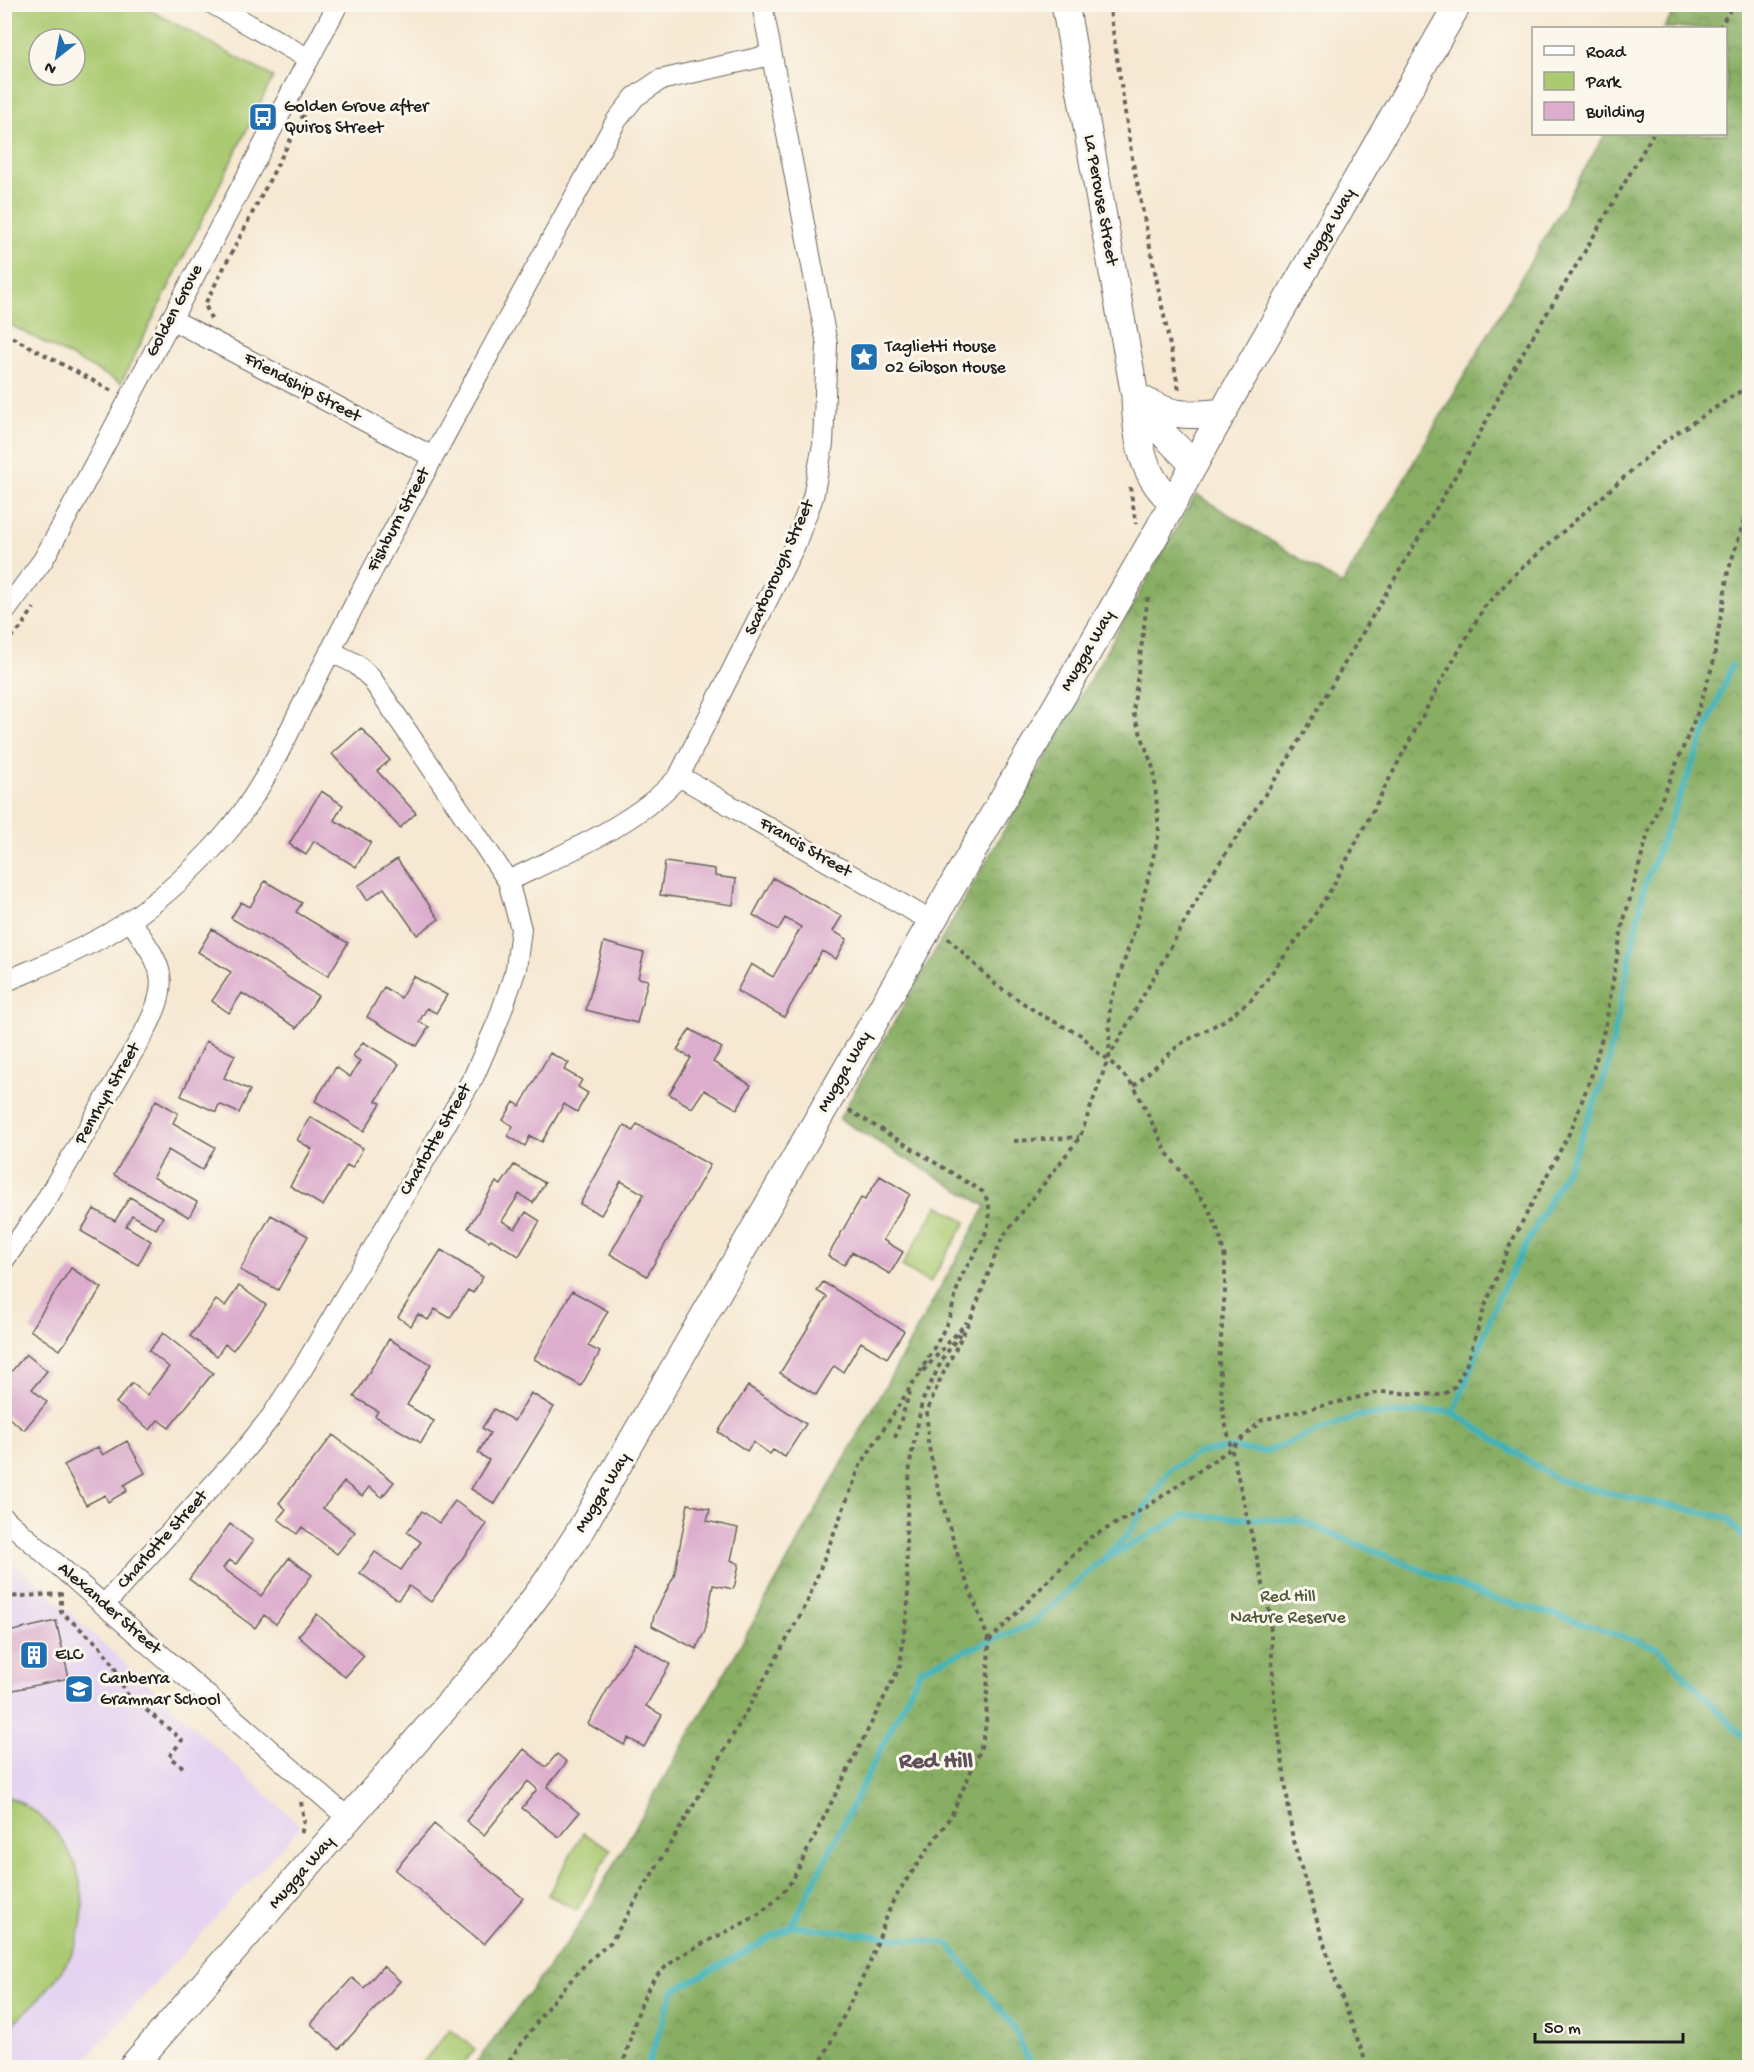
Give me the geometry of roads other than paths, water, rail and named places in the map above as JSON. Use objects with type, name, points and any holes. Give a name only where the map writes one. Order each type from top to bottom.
[{"type":"main road","name":"La Perouse Street","points":[[1065,4],[1135,396],[1135,420],[1140,447],[1151,477],[1163,494],[1173,502]]},
{"type":"main road","name":"Mugga Way","points":[[131,2067],[499,1646],[546,1583],[609,1484],[1458,4]]},
{"type":"main road","name":"La Perouse Street","points":[[1135,396],[1157,427],[1194,465]]},
{"type":"main road","points":[[1135,396],[1178,415],[1224,412]]},
{"type":"street","points":[[213,4],[309,59]]},
{"type":"street","name":"Golden Grove","points":[[4,613],[43,560],[338,4]]},
{"type":"street","name":"Scarborough Street","points":[[508,881],[576,849],[620,822],[661,794],[679,776],[795,545],[813,497],[823,444],[827,344],[762,4]]},
{"type":"street","name":"Fishburn Street","points":[[4,982],[72,953],[130,920],[202,859],[248,806],[266,777],[433,457],[616,121],[627,105],[641,92],[660,81],[771,55]]},
{"type":"street","name":"Friendship Street","points":[[171,319],[433,457]]},
{"type":"street","name":"Charlotte Street","points":[[105,1605],[242,1453],[271,1417],[309,1358],[474,1076],[498,1021],[516,969],[521,929],[508,881],[371,678],[356,664],[330,651]]},
{"type":"street","name":"Francis Street","points":[[679,776],[931,921]]},
{"type":"street","name":"Penrhyn Street","points":[[4,1260],[42,1208],[159,1004],[162,981],[159,968],[154,955],[130,920]]},
{"type":"street","name":"Alexander Street","points":[[4,1518],[349,1819]]},
{"type":"waterway","points":[[1454,1413],[1499,1296],[1573,1157],[1606,1074],[1645,884],[1732,665]]},
{"type":"waterway","points":[[1106,1556],[1127,1536],[1170,1469],[1200,1452],[1232,1448],[1265,1452],[1358,1416],[1443,1411],[1454,1413],[1558,1480],[1728,1518],[1750,1546]]},
{"type":"waterway","points":[[792,1926],[921,1669],[1032,1624],[1097,1564],[1185,1515],[1301,1521],[1490,1598],[1556,1615],[1658,1648],[1750,1744]]},
{"type":"waterway","points":[[647,2068],[673,1991],[792,1926],[948,1944],[1012,2024],[1032,2068]]},
{"type":"place","name":"Golden Grove after Quiros Street","points":[[263,117]]},
{"type":"place","name":"Taglietti House 02 Gibson House","points":[[864,357]]},
{"type":"place","name":"ELC","points":[[34,1655]]},
{"type":"place","name":"Canberra Grammar School","points":[[79,1689]]},
{"type":"district","name":"Red Hill","points":[[936,1762]]},
{"type":"park label","name":"Red Hill Nature Reserve","points":[[1288,1607]]}]
